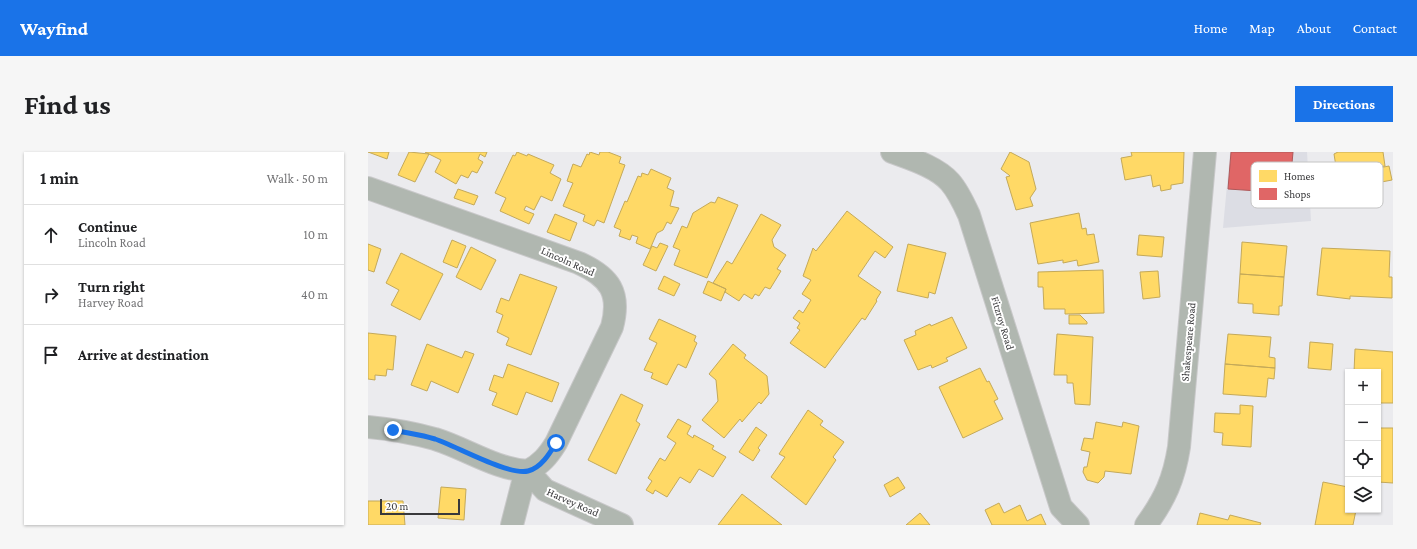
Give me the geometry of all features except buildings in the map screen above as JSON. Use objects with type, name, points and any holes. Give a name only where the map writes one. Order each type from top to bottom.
[{"type":"street","name":"Fitzroy Road","points":[[892,152],[931,169],[950,182],[969,215],[1061,508],[1078,525]]},
{"type":"street","name":"Shakespeare Road","points":[[1146,525],[1160,505],[1171,484],[1179,447],[1205,152]]},
{"type":"street","name":"Lincoln Road","points":[[368,188],[579,263],[594,270],[604,278],[612,290],[616,312],[612,327],[556,443],[549,455],[539,465],[528,471]]},
{"type":"street","points":[[368,427],[393,430],[435,439],[504,468],[528,471],[523,482],[512,525]]},
{"type":"street","name":"Harvey Road","points":[[528,471],[545,490],[622,525]]},
{"type":"shaded area","points":[[1307,152],[1308,162],[1251,162],[1251,208],[1310,208],[1311,221],[1223,228],[1230,153]]},
{"type":"route","points":[[393,430],[435,439],[504,468],[516,471],[528,471],[539,465],[549,455],[556,443]]}]
